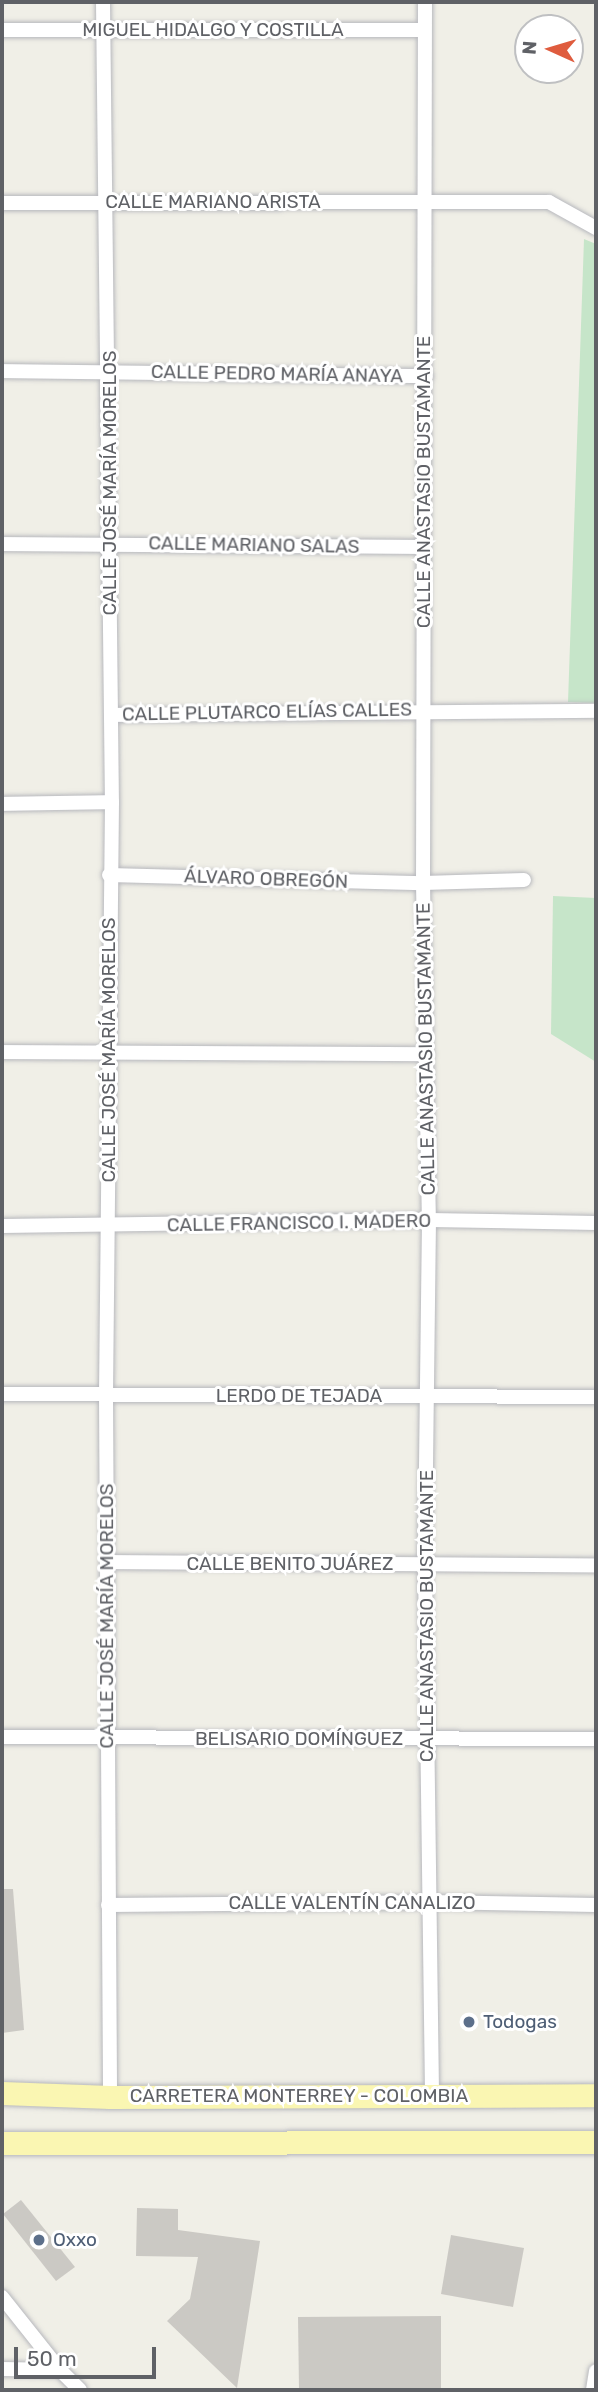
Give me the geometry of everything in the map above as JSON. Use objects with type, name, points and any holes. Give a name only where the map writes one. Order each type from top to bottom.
[{"type":"main road","name":"CARRETERA MONTERREY - COLOMBIA","points":[[2,2093],[110,2097],[596,2095]]},
{"type":"main road","points":[[2,2143],[596,2142]]},
{"type":"street","name":"CALLE JOSÉ MARÍA MORELOS","points":[[103,2],[112,802],[106,1395],[110,2097]]},
{"type":"street","name":"CALLE ANASTASIO BUSTAMANTE","points":[[425,2],[423,710],[429,1220],[425,1565],[432,2095]]},
{"type":"street","name":"MIGUEL HIDALGO Y COSTILLA","points":[[2,30],[424,30]]},
{"type":"street","name":"CALLE MARIANO ARISTA","points":[[2,203],[549,202],[596,228]]},
{"type":"street","name":"CALLE PEDRO MARÍA ANAYA","points":[[2,371],[109,370],[426,376]]},
{"type":"street","name":"CALLE MARIANO SALAS","points":[[2,544],[423,547]]},
{"type":"street","name":"CALLE PLUTARCO ELÍAS CALLES","points":[[111,715],[423,710],[596,711]]},
{"type":"street","points":[[2,804],[112,802]]},
{"type":"street","name":"ÁLVARO OBREGÓN","points":[[110,875],[424,883],[524,880]]},
{"type":"street","points":[[2,1052],[427,1054]]},
{"type":"street","name":"CALLE FRANCISCO I. MADERO","points":[[2,1226],[429,1220],[596,1223]]},
{"type":"street","name":"LERDO DE TEJADA","points":[[2,1394],[596,1397]]},
{"type":"street","name":"CALLE BENITO JUÁREZ","points":[[109,1562],[596,1565]]},
{"type":"street","name":"BELISARIO DOMÍNGUEZ","points":[[2,1737],[596,1739]]},
{"type":"street","name":"CALLE VALENTÍN CANALIZO","points":[[108,1905],[429,1902],[596,1905]]},
{"type":"street","points":[[2,2297],[60,2370],[80,2390]]},
{"type":"street","points":[[2,2369],[60,2370]]},
{"type":"street","points":[[593,2390],[596,2371]]},
{"type":"green space","points":[[584,239],[596,244],[596,703],[568,702]]},
{"type":"green space","points":[[553,896],[596,898],[596,1062],[551,1034]]},
{"type":"building","points":[[2,1889],[13,1889],[24,2030],[2,2033]]},
{"type":"building","name":"Oxxo","points":[[21,2200],[75,2267],[56,2281],[3,2214]]},
{"type":"building","points":[[137,2208],[178,2209],[178,2230],[260,2241],[237,2388],[167,2321],[190,2299],[198,2257],[136,2256]]},
{"type":"building","points":[[451,2235],[524,2248],[513,2307],[441,2294]]},
{"type":"building","points":[[441,2316],[441,2390],[299,2390],[298,2317]]},
{"type":"place","name":"Todogas","points":[[469,2022]]},
{"type":"place","name":"Oxxo","points":[[39,2240]]}]
